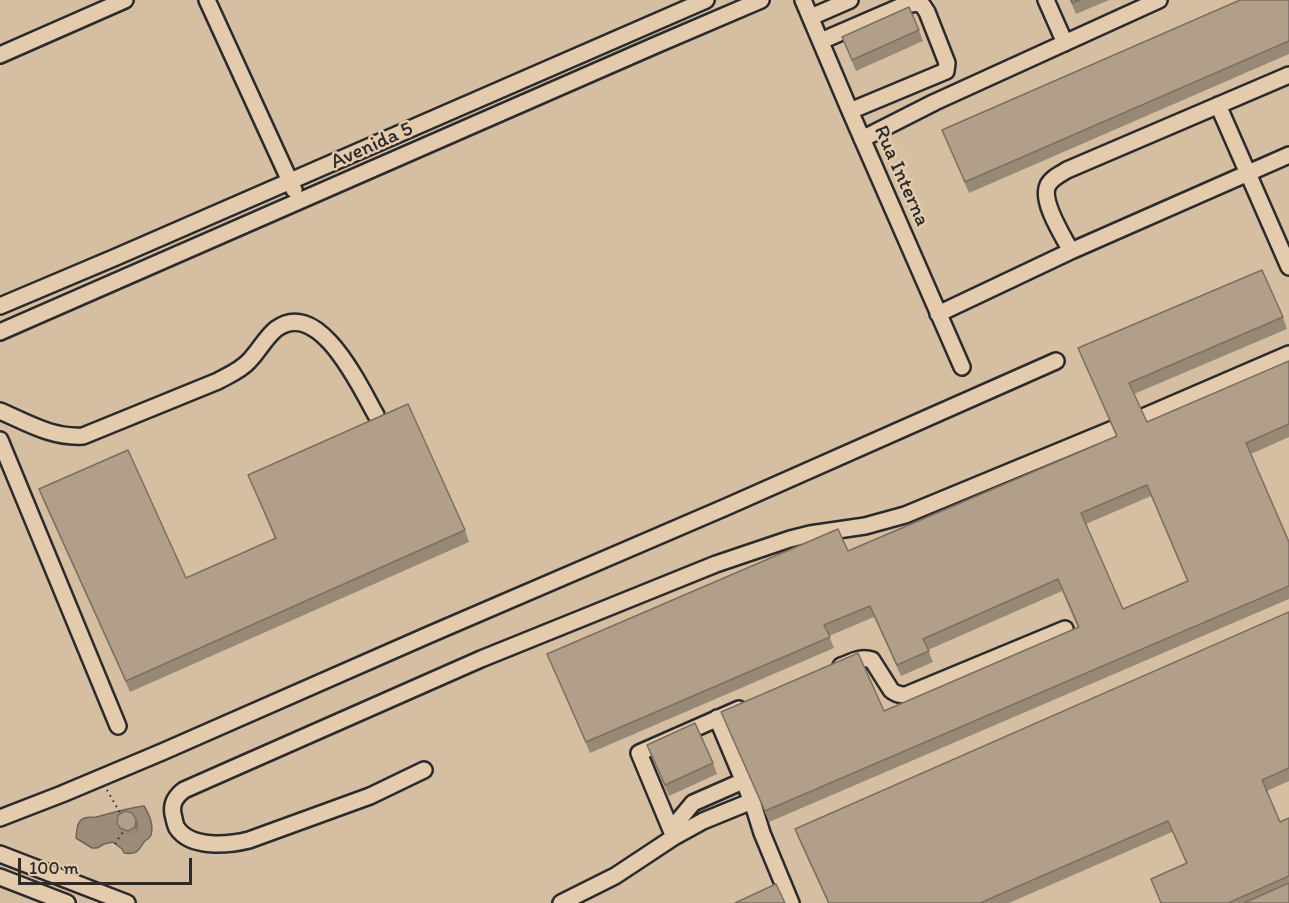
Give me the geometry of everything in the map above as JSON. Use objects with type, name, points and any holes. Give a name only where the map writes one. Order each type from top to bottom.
[{"type":"lane","points":[[0,55],[125,0]]},
{"type":"lane","points":[[207,0],[299,200]]},
{"type":"lane","name":"Avenida 5","points":[[0,306],[706,0]]},
{"type":"lane","name":"Avenida 5","points":[[0,332],[762,0]]},
{"type":"lane","name":"Rua Interna","points":[[803,0],[962,367]]},
{"type":"lane","points":[[811,17],[850,0]]},
{"type":"lane","points":[[1047,0],[1065,43]]},
{"type":"lane","points":[[862,139],[895,121],[1159,0]]},
{"type":"lane","points":[[821,41],[904,5],[918,3],[927,12],[947,63],[946,71],[850,111]]},
{"type":"lane","points":[[617,40],[626,58]]},
{"type":"lane","points":[[539,72],[548,92]]},
{"type":"lane","points":[[1071,251],[1047,200],[1046,190],[1053,179],[1067,170],[1289,75]]},
{"type":"lane","points":[[1218,105],[1289,267]]},
{"type":"lane","points":[[938,314],[1071,251],[1289,155]]},
{"type":"lane","points":[[117,257],[126,277]]},
{"type":"lane","points":[[53,284],[62,306]]},
{"type":"lane","points":[[0,411],[49,433],[83,436],[229,376],[248,363],[271,333],[279,327],[293,323],[316,330],[334,346],[376,415]]},
{"type":"lane","points":[[1143,417],[1289,354]]},
{"type":"lane","points":[[0,818],[184,743],[1056,361]]},
{"type":"lane","points":[[424,770],[370,796],[249,840],[230,844],[214,845],[187,837],[177,828],[172,809],[174,801],[184,790],[481,659],[727,561],[810,534],[865,525],[905,515],[1113,429]]},
{"type":"lane","points":[[0,440],[118,726]]},
{"type":"lane","points":[[825,673],[857,659],[869,659],[872,660],[894,693],[906,695],[1065,629]]},
{"type":"lane","points":[[674,837],[639,753],[749,704]]},
{"type":"lane","points":[[717,718],[791,903]]},
{"type":"lane","points":[[674,837],[678,821],[693,803],[743,781]]},
{"type":"lane","points":[[561,903],[615,876],[674,837],[703,821],[752,801]]},
{"type":"lane","points":[[0,855],[127,903]]},
{"type":"lane","points":[[0,877],[65,903]]},
{"type":"path","points":[[100,778],[122,817]]},
{"type":"path","points":[[115,843],[122,833],[122,825]]},
{"type":"shaded area","points":[[0,0],[1289,0],[1289,903],[0,903]]},
{"type":"shaded area","points":[[144,806],[152,831],[149,838],[134,853],[124,853],[113,842],[92,848],[76,838],[78,824],[83,819]]},
{"type":"building","points":[[1240,0],[1289,0],[1289,41],[965,182],[942,130]]},
{"type":"building","points":[[909,7],[919,30],[852,60],[842,37]]},
{"type":"building","points":[[1262,270],[1283,317],[1129,383],[1147,422],[1289,361],[1289,424],[1246,443],[1289,542],[1289,586],[765,811],[721,712],[858,653],[884,711],[1079,627],[1058,579],[923,639],[929,651],[897,665],[870,606],[824,625],[830,637],[586,742],[547,654],[838,529],[848,551],[1117,436],[1078,348]],"holes":[[[1147,485],[1188,581],[1123,609],[1081,513]]]},
{"type":"building","points":[[408,404],[465,530],[126,681],[39,489],[128,450],[186,578],[276,538],[248,475]]},
{"type":"building","points":[[1289,612],[1289,768],[1262,780],[1280,822],[1289,818],[1289,876],[1228,903],[1161,903],[1151,879],[1187,863],[1168,821],[980,903],[829,903],[795,829]]},
{"type":"building","points":[[695,723],[713,763],[665,785],[647,745]]},
{"type":"building","points":[[125,811],[132,813],[136,819],[135,827],[128,831],[120,828],[117,823],[118,815]]},
{"type":"building","points":[[1289,883],[1289,903],[1244,903]]},
{"type":"building","points":[[776,884],[785,903],[735,903]]}]
